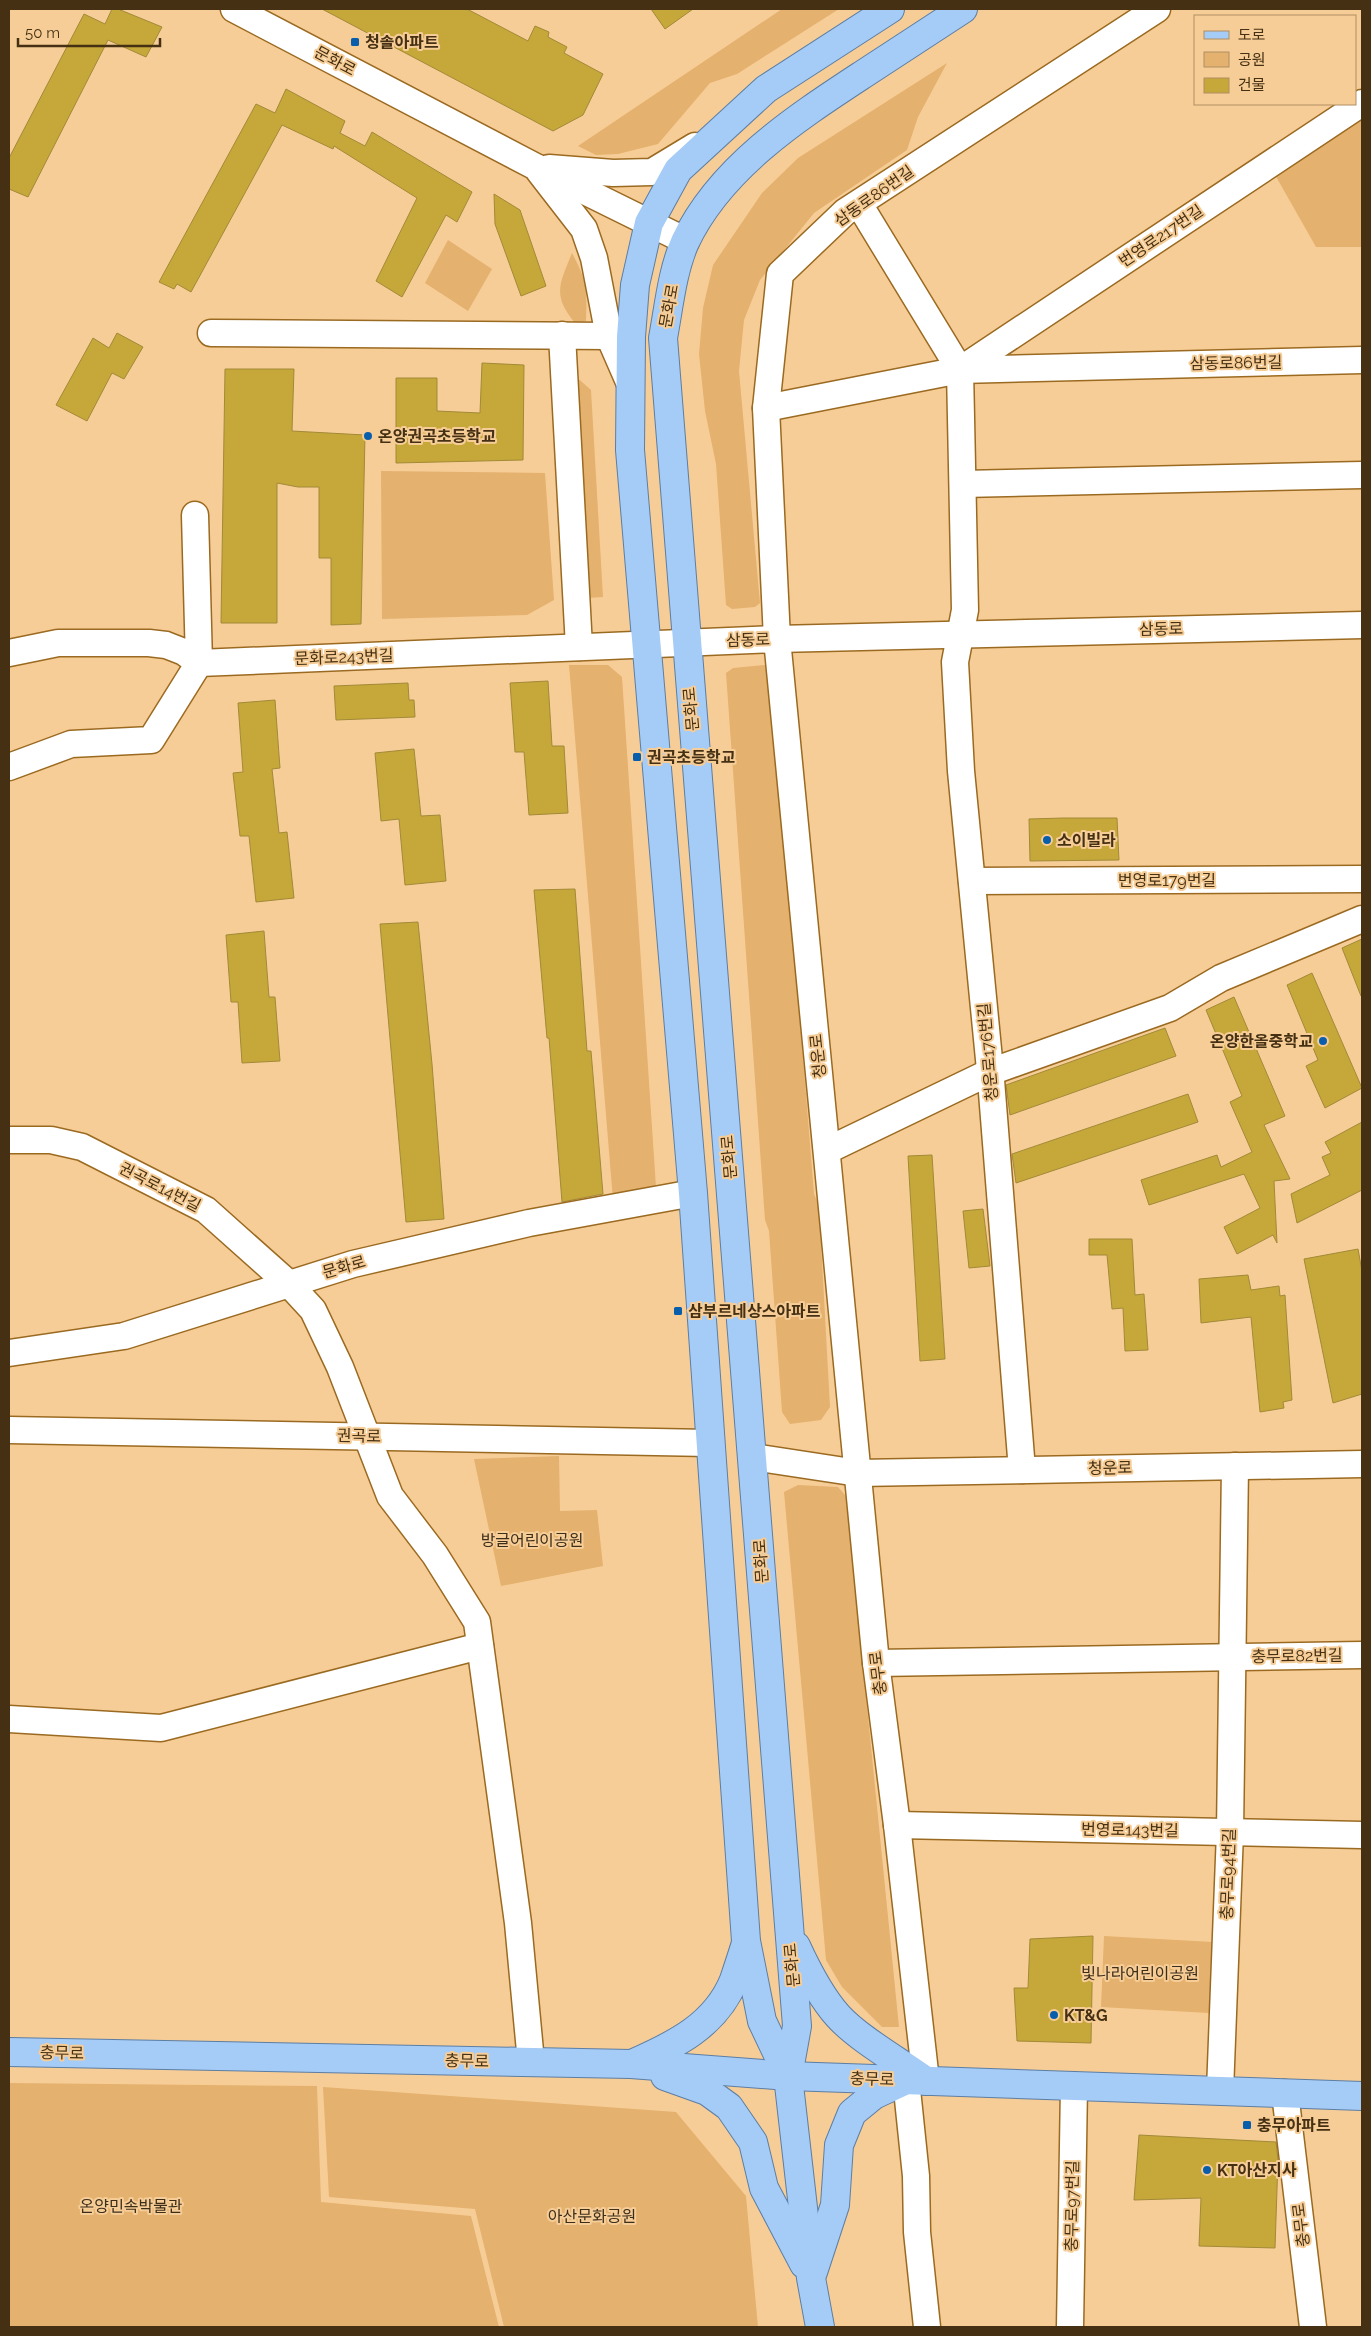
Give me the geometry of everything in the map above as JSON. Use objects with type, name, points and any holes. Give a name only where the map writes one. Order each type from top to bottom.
[{"type":"main road","name":"문화로","points":[[788,2076],[762,2021],[746,1941],[693,1193],[630,450],[630,384],[635,285],[649,223],[678,170],[766,89],[890,9]]},
{"type":"main road","name":"문화로","points":[[820,2327],[811,2278],[788,2076],[797,2026],[663,338],[676,265],[686,241],[709,202],[741,166],[801,115],[963,9]]},
{"type":"main road","points":[[790,1934],[811,1976],[838,2016],[916,2080]]},
{"type":"main road","points":[[630,2064],[675,2045],[697,2029],[717,2008],[733,1982],[746,1941]]},
{"type":"main road","name":"충무로","points":[[9,2052],[630,2064],[788,2076],[1362,2096]]},
{"type":"main road","points":[[630,2064],[707,2091],[729,2107],[753,2142],[764,2188],[811,2278]]},
{"type":"main road","points":[[811,2278],[835,2205],[839,2145],[852,2113],[874,2095],[916,2080]]},
{"type":"street","name":"문화로","points":[[234,9],[536,167],[686,241]]},
{"type":"street","name":"삼동로86번길","points":[[777,639],[766,408],[780,274],[845,212],[1157,9]]},
{"type":"street","name":"번영로217번길","points":[[960,370],[1362,103]]},
{"type":"street","points":[[536,167],[613,173],[652,172],[719,131]]},
{"type":"street","points":[[536,167],[584,229],[594,258],[609,336],[630,384]]},
{"type":"street","points":[[858,204],[960,370],[965,610],[960,634]]},
{"type":"street","points":[[211,333],[562,334],[609,336]]},
{"type":"street","points":[[562,334],[579,647]]},
{"type":"street","name":"삼동로86번길","points":[[960,370],[1362,360]]},
{"type":"street","points":[[766,408],[960,370]]},
{"type":"street","points":[[963,484],[1362,475]]},
{"type":"street","points":[[9,767],[71,744],[151,740],[199,663],[195,516]]},
{"type":"street","name":"삼동로","points":[[686,643],[1362,624]]},
{"type":"street","name":"청운로176번길","points":[[960,634],[955,662],[961,771],[990,1072],[1022,1470]]},
{"type":"street","name":"청운로","points":[[777,639],[858,1473]]},
{"type":"street","points":[[9,653],[58,644],[149,643],[166,645],[184,652],[199,663]]},
{"type":"street","name":"문화로243번길","points":[[199,663],[686,643]]},
{"type":"street","name":"번영로179번길","points":[[972,881],[1362,879]]},
{"type":"street","points":[[828,1150],[990,1072],[1170,1008],[1222,978],[1362,919]]},
{"type":"street","name":"권곡로14번길","points":[[9,1140],[51,1140],[82,1147],[206,1210],[289,1284],[313,1310],[340,1367],[390,1496],[435,1555],[477,1622],[518,1923],[531,2062]]},
{"type":"street","name":"문화로","points":[[289,1284],[353,1264],[529,1223],[693,1193]]},
{"type":"street","points":[[9,1354],[124,1336],[289,1284]]},
{"type":"street","name":"권곡로","points":[[9,1430],[710,1443]]},
{"type":"street","name":"청운로","points":[[753,1457],[858,1473],[1362,1464]]},
{"type":"street","name":"충무로94번길","points":[[1220,2091],[1230,1832],[1235,1466]]},
{"type":"street","name":"충무로","points":[[858,1473],[876,1663],[897,1825],[916,2080]]},
{"type":"street","points":[[9,1719],[161,1728],[480,1646]]},
{"type":"street","name":"충무로82번길","points":[[1232,1658],[1362,1655]]},
{"type":"street","points":[[876,1663],[1232,1658]]},
{"type":"street","name":"번영로143번길","points":[[897,1825],[1362,1835]]},
{"type":"street","points":[[916,2080],[918,2232],[927,2327]]},
{"type":"street","name":"충무로97번길","points":[[1070,2327],[1074,2086]]},
{"type":"street","name":"충무로","points":[[1286,2093],[1313,2327]]},
{"type":"green space","points":[[782,9],[839,9],[737,74],[710,83],[658,144],[618,154],[596,155],[578,146]]},
{"type":"green space","points":[[947,63],[918,117],[907,150],[814,213],[760,280],[744,320],[739,371],[760,603],[755,607],[732,609],[726,605],[716,464],[705,411],[699,354],[703,308],[713,265],[762,193],[798,158]]},
{"type":"green space","points":[[1362,118],[1362,247],[1316,247],[1274,173]]},
{"type":"green space","points":[[448,240],[492,269],[468,311],[425,283]]},
{"type":"green space","points":[[572,253],[581,271],[586,293],[586,321],[576,324],[563,306],[560,290],[561,282]]},
{"type":"green space","points":[[574,375],[591,390],[603,597],[587,598]]},
{"type":"green space","points":[[381,471],[545,473],[554,600],[527,615],[382,619]]},
{"type":"green space","points":[[569,665],[608,665],[622,677],[656,1187],[613,1200]]},
{"type":"green space","points":[[765,665],[772,671],[814,1194],[819,1206],[830,1407],[821,1420],[790,1424],[782,1412],[769,1231],[765,1220],[726,673],[733,668]]},
{"type":"green space","name":"방글어린이공원","points":[[559,1456],[560,1511],[597,1510],[603,1566],[501,1586],[474,1459]]},
{"type":"green space","points":[[798,1485],[838,1487],[846,1496],[899,2027],[882,2027],[842,1987],[826,1960],[784,1492]]},
{"type":"green space","name":"빛나라어린이공원","points":[[1104,1936],[1213,1942],[1209,2013],[1101,2007]]},
{"type":"green space","name":"온양민속박물관","points":[[9,2083],[317,2086],[321,2202],[471,2216],[499,2327],[9,2327]]},
{"type":"green space","name":"아산문화공원","points":[[323,2087],[676,2112],[746,2196],[758,2327],[504,2327],[475,2209],[329,2197]]},
{"type":"building","points":[[112,9],[118,9],[162,27],[146,57],[108,40],[28,197],[9,189],[9,158],[84,14],[105,24]]},
{"type":"building","points":[[322,9],[467,9],[528,41],[535,26],[549,32],[548,37],[567,47],[564,53],[603,74],[583,115],[553,131]]},
{"type":"building","points":[[651,9],[693,9],[665,29]]},
{"type":"building","points":[[286,89],[345,121],[340,133],[365,146],[372,132],[472,192],[457,222],[446,215],[402,297],[376,281],[417,198],[334,146],[333,149],[282,125],[191,292],[177,284],[174,289],[159,282],[256,104],[275,113]]},
{"type":"building","points":[[494,194],[520,210],[546,286],[521,296],[495,224]]},
{"type":"building","points":[[117,333],[143,347],[124,379],[112,373],[87,421],[56,405],[93,338],[109,348]]},
{"type":"building","points":[[482,363],[524,365],[523,460],[396,463],[396,378],[437,378],[437,411],[480,413]]},
{"type":"building","points":[[225,369],[294,369],[292,431],[365,435],[361,624],[331,625],[331,558],[319,558],[319,487],[298,487],[277,483],[277,623],[221,623]]},
{"type":"building","points":[[548,681],[552,746],[564,746],[568,813],[529,815],[524,752],[515,752],[510,683]]},
{"type":"building","points":[[408,683],[409,700],[414,700],[415,717],[336,720],[334,686]]},
{"type":"building","points":[[275,700],[280,768],[272,769],[279,833],[287,832],[294,898],[256,902],[249,836],[240,836],[233,773],[243,772],[238,703]]},
{"type":"building","points":[[414,749],[421,816],[440,815],[446,881],[405,885],[399,819],[381,821],[375,753]]},
{"type":"building","points":[[1117,818],[1119,860],[1030,861],[1029,819]]},
{"type":"building","points":[[575,889],[587,1051],[591,1051],[603,1194],[562,1202],[549,1038],[547,1038],[534,890]]},
{"type":"building","points":[[418,922],[432,1064],[444,1219],[406,1222],[380,924]]},
{"type":"building","points":[[264,931],[269,997],[275,997],[280,1061],[242,1063],[238,1002],[231,1002],[226,935]]},
{"type":"building","points":[[1362,939],[1362,996],[1361,996],[1342,948]]},
{"type":"building","points":[[1312,973],[1362,1088],[1325,1108],[1306,1066],[1318,1060],[1287,985]]},
{"type":"building","points":[[1234,997],[1285,1116],[1264,1125],[1290,1179],[1274,1181],[1277,1243],[1273,1235],[1237,1254],[1224,1227],[1260,1208],[1244,1174],[1149,1205],[1141,1180],[1217,1155],[1221,1167],[1252,1152],[1230,1102],[1242,1096],[1206,1010]]},
{"type":"building","points":[[1165,1028],[1176,1056],[1010,1115],[1006,1085]]},
{"type":"building","points":[[1188,1094],[1198,1122],[1016,1183],[1012,1154]]},
{"type":"building","points":[[1362,1122],[1362,1190],[1297,1223],[1291,1194],[1330,1175],[1322,1157],[1331,1153],[1325,1142]]},
{"type":"building","points":[[932,1155],[945,1359],[920,1361],[908,1156]]},
{"type":"building","points":[[983,1209],[990,1266],[969,1268],[963,1211]]},
{"type":"building","points":[[1089,1239],[1132,1239],[1135,1295],[1144,1294],[1148,1350],[1125,1351],[1123,1308],[1112,1309],[1107,1255],[1089,1255]]},
{"type":"building","points":[[1358,1249],[1362,1271],[1362,1394],[1333,1403],[1304,1259]]},
{"type":"building","points":[[1248,1275],[1251,1290],[1279,1286],[1280,1296],[1285,1295],[1292,1400],[1283,1402],[1284,1408],[1260,1412],[1251,1317],[1201,1323],[1199,1279]]},
{"type":"building","name":"KT&G","points":[[1093,1936],[1091,2043],[1017,2041],[1014,1988],[1028,1988],[1030,1939]]},
{"type":"building","name":"KT아산지사","points":[[1139,2135],[1276,2142],[1278,2160],[1275,2248],[1199,2246],[1201,2198],[1134,2200]]},
{"type":"place","name":"청솔아파트","points":[[355,42]]},
{"type":"place","name":"온양권곡초등학교","points":[[368,436]]},
{"type":"place","name":"권곡초등학교","points":[[637,757]]},
{"type":"place","name":"소이빌라","points":[[1047,840]]},
{"type":"place","name":"온양한올중학교","points":[[1323,1041]]},
{"type":"place","name":"삼부르네상스아파트","points":[[678,1311]]},
{"type":"place","name":"KT&G","points":[[1054,2015]]},
{"type":"place","name":"충무아파트","points":[[1247,2125]]},
{"type":"place","name":"KT아산지사","points":[[1207,2170]]}]
